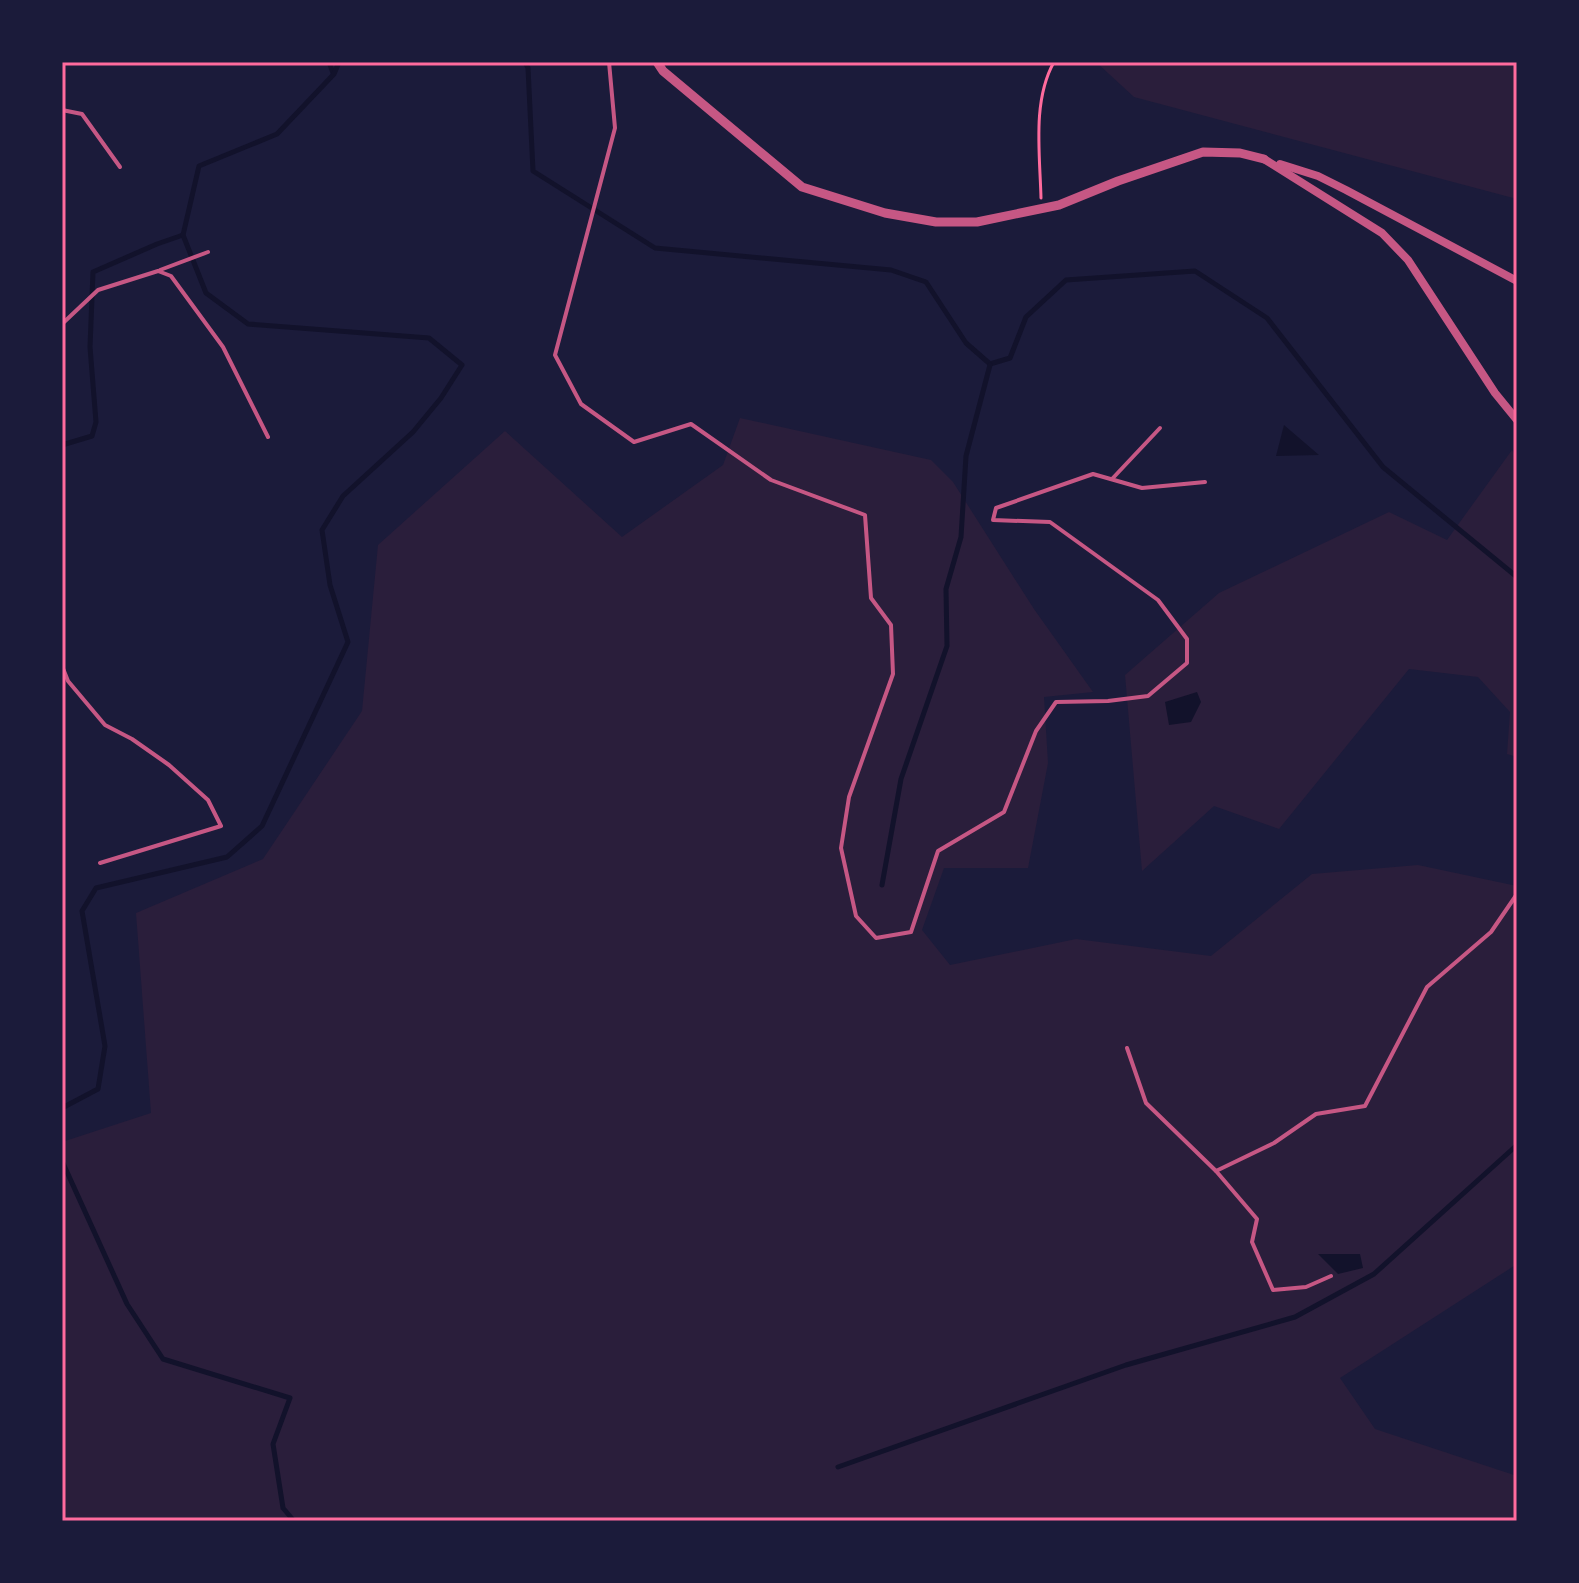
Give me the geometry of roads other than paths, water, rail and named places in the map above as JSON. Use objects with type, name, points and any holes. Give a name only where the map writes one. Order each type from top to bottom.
[{"type":"street","points":[[657,62],[663,71],[802,187],[885,213],[936,222],[977,222],[1041,210],[1203,152],[1240,153],[1332,183],[1517,281]]},
{"type":"street","points":[[1264,159],[1382,233],[1437,302],[1495,393],[1517,420]]},
{"type":"lane","points":[[609,62],[615,128],[555,355],[581,404],[634,442],[691,424],[771,480],[865,515],[871,598],[891,625],[893,674],[849,797],[841,848],[856,916],[876,938],[911,932],[938,851],[1004,812],[1036,731],[1056,702],[1148,696],[1187,663],[1187,639],[1158,600],[1050,522],[993,520],[996,508],[1093,474],[1142,488],[1205,482]]},
{"type":"lane","points":[[62,110],[82,114],[120,167]]},
{"type":"lane","points":[[62,324],[98,290],[208,252]]},
{"type":"lane","points":[[158,271],[171,276],[223,347],[268,437]]},
{"type":"lane","points":[[1112,479],[1160,428]]},
{"type":"lane","points":[[62,666],[68,681],[105,725],[132,739],[169,765],[208,800],[221,826],[100,863]]},
{"type":"lane","points":[[1216,1171],[1274,1143],[1316,1114],[1365,1106],[1427,987],[1491,932],[1517,894]]},
{"type":"lane","points":[[1127,1048],[1146,1103],[1216,1171],[1257,1219],[1252,1242],[1273,1290],[1306,1287],[1331,1276]]},
{"type":"waterway","points":[[329,62],[333,73]]},
{"type":"waterway","points":[[62,1108],[98,1089],[105,1046],[82,911],[96,888],[227,857],[262,826],[348,642],[330,585],[322,530],[343,496],[413,432],[441,398],[462,365],[429,338],[248,324],[206,293],[183,235],[199,166],[277,134],[334,74],[339,62]]},
{"type":"waterway","points":[[525,62],[528,68],[533,171],[655,248],[891,270],[926,282],[966,343],[990,364],[1010,358],[1026,317],[1066,280],[1195,271],[1267,318],[1383,467],[1517,577]]},
{"type":"waterway","points":[[62,445],[92,436],[96,422],[90,347],[93,272],[183,235]]},
{"type":"waterway","points":[[882,885],[901,779],[947,646],[946,589],[961,537],[966,456],[990,365]]},
{"type":"waterway","points":[[838,1467],[1126,1365],[1295,1317],[1374,1274],[1517,1145]]},
{"type":"waterway","points":[[62,1161],[127,1304],[163,1359],[290,1398],[273,1444],[283,1508],[294,1521]]}]
